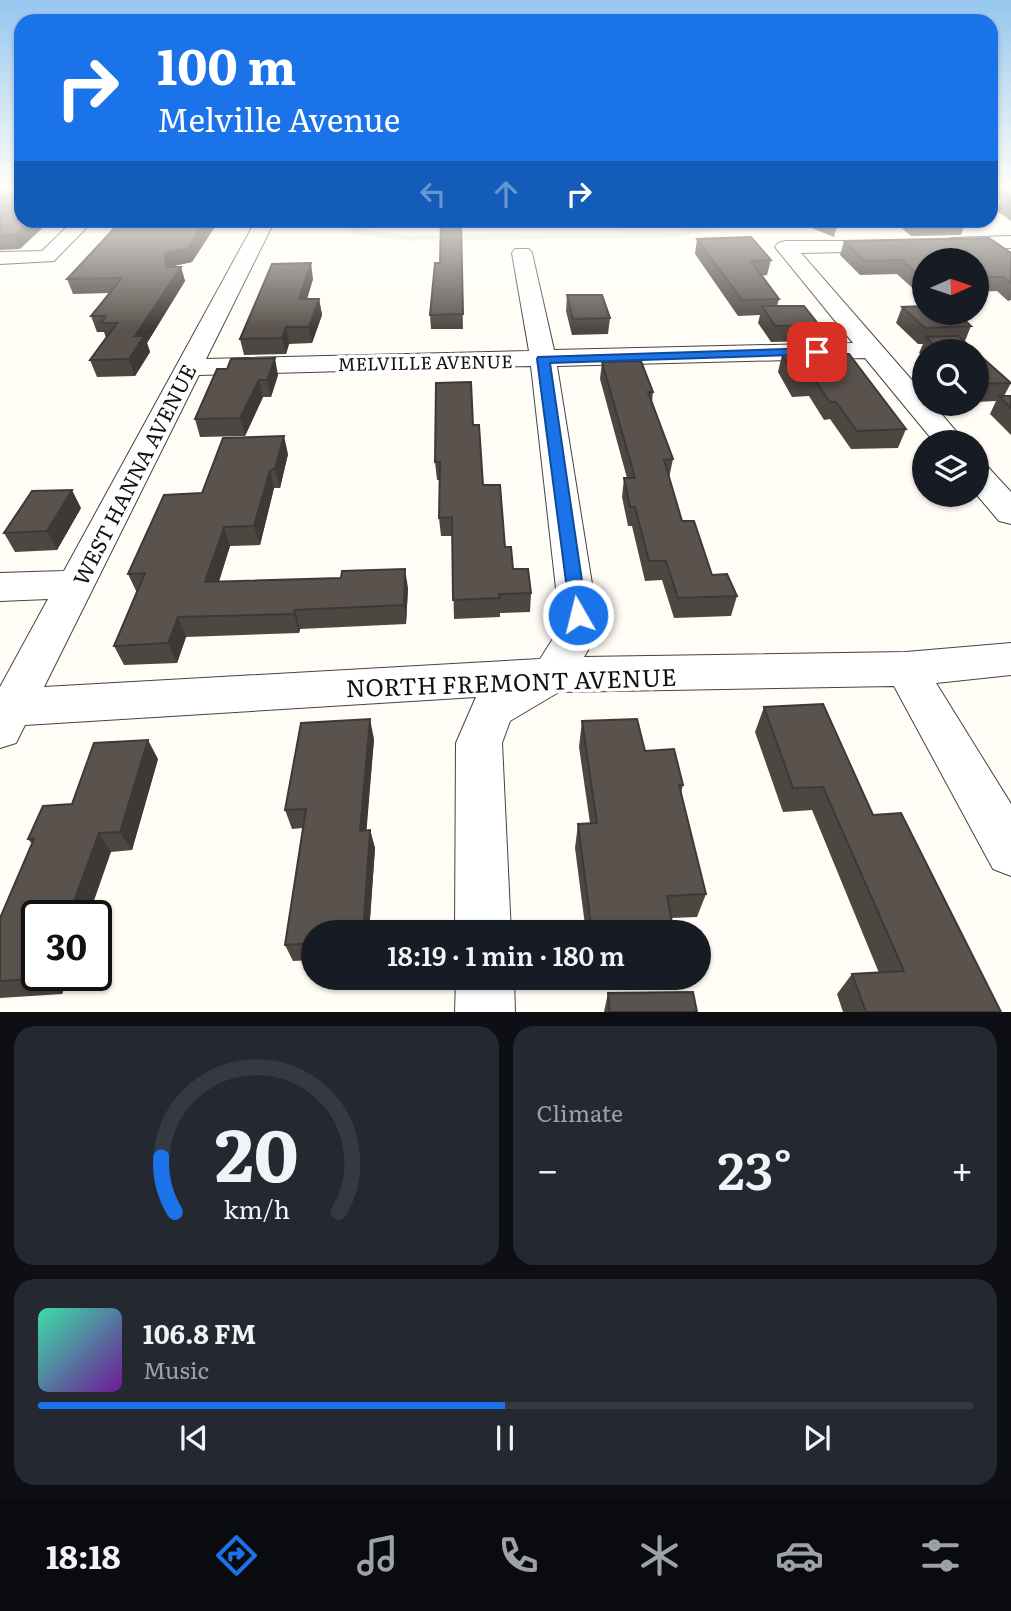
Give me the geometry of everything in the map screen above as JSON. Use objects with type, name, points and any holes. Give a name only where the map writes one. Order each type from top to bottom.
[{"type":"street","points":[[0,258],[47,257],[69,235]]},
{"type":"street","name":"WEST HANNA AVENUE","points":[[6,718],[258,235]]},
{"type":"street","points":[[931,244],[1011,242]]},
{"type":"street","points":[[905,245],[785,247],[940,430]]},
{"type":"street","points":[[484,920],[479,743],[492,709],[552,676],[574,640],[578,615],[543,359],[522,253]]},
{"type":"street","name":"MELVILLE AVENUE","points":[[188,368],[872,350]]},
{"type":"street","points":[[989,488],[1011,513]]},
{"type":"street","points":[[0,587],[75,584]]},
{"type":"street","name":"NORTH FREMONT AVENUE","points":[[6,718],[552,676],[906,670],[1011,659]]},
{"type":"street","points":[[906,670],[1011,851]]},
{"type":"street","points":[[485,990],[485,1012]]},
{"type":"green space","points":[[363,235],[688,235],[679,237],[406,241]]},
{"type":"building","points":[[108,235],[196,235],[188,248],[165,253],[166,267],[181,267],[135,336],[144,336],[129,359],[90,360],[117,323],[101,323],[106,316],[91,316],[122,278],[67,279]]},
{"type":"building","points":[[441,235],[461,235],[463,314],[430,315],[435,263],[440,263]]},
{"type":"building","points":[[751,237],[771,260],[751,261],[779,299],[742,300],[697,239]]},
{"type":"building","points":[[989,238],[1011,253],[1011,283],[1003,277],[989,277],[989,248],[912,248],[912,269],[902,260],[864,261],[844,241]]},
{"type":"building","points":[[311,263],[299,299],[319,299],[309,327],[286,327],[282,338],[240,339],[272,264]]},
{"type":"building","points":[[567,295],[602,295],[610,318],[573,319]]},
{"type":"building","points":[[762,306],[804,306],[819,325],[775,326]]},
{"type":"building","points":[[902,307],[912,307],[912,316]]},
{"type":"building","points":[[923,326],[971,326],[925,328]]},
{"type":"building","points":[[958,336],[961,339],[928,339],[926,337]]},
{"type":"building","points":[[834,345],[842,354],[849,354],[906,429],[857,431],[836,402],[830,402],[814,379],[797,379],[782,355],[795,355],[789,346]]},
{"type":"building","points":[[275,358],[267,380],[259,380],[240,418],[195,419],[217,369],[227,369],[231,359]]},
{"type":"building","points":[[641,361],[653,392],[648,392],[673,459],[664,460],[682,521],[694,521],[712,575],[727,574],[737,596],[678,598],[666,561],[649,561],[635,507],[630,507],[624,478],[635,478],[602,362]]},
{"type":"building","points":[[989,364],[1011,383],[989,384]]},
{"type":"building","points":[[471,382],[473,425],[479,425],[483,485],[500,485],[505,547],[511,547],[513,569],[528,569],[531,593],[499,594],[500,598],[453,600],[452,517],[439,518],[440,462],[435,462],[436,383]]},
{"type":"building","points":[[999,396],[1011,396],[1011,408]]},
{"type":"building","points":[[284,436],[275,469],[270,470],[254,526],[224,527],[205,582],[341,578],[342,571],[405,569],[404,605],[295,610],[294,614],[178,617],[168,643],[114,646],[145,573],[128,574],[164,495],[202,493],[223,438]]},
{"type":"building","points":[[72,490],[47,531],[4,533],[32,491]]},
{"type":"building","points":[[823,704],[873,815],[901,813],[1001,1012],[866,1012],[852,974],[904,971],[823,787],[793,788],[764,707]]},
{"type":"building","points":[[370,719],[360,831],[370,830],[364,920],[301,920],[301,944],[285,945],[306,809],[285,810],[301,723]]},
{"type":"building","points":[[637,719],[645,751],[674,749],[683,785],[679,785],[706,894],[667,896],[672,920],[590,920],[578,824],[597,823],[582,721]]},
{"type":"building","points":[[148,740],[120,832],[99,833],[74,900],[21,900],[21,980],[0,981],[0,918],[34,839],[28,839],[43,806],[72,804],[94,743]]},
{"type":"building","points":[[693,992],[697,1012],[610,1012],[608,993]]},
{"type":"route","points":[[578,615],[543,359],[817,352]]}]
